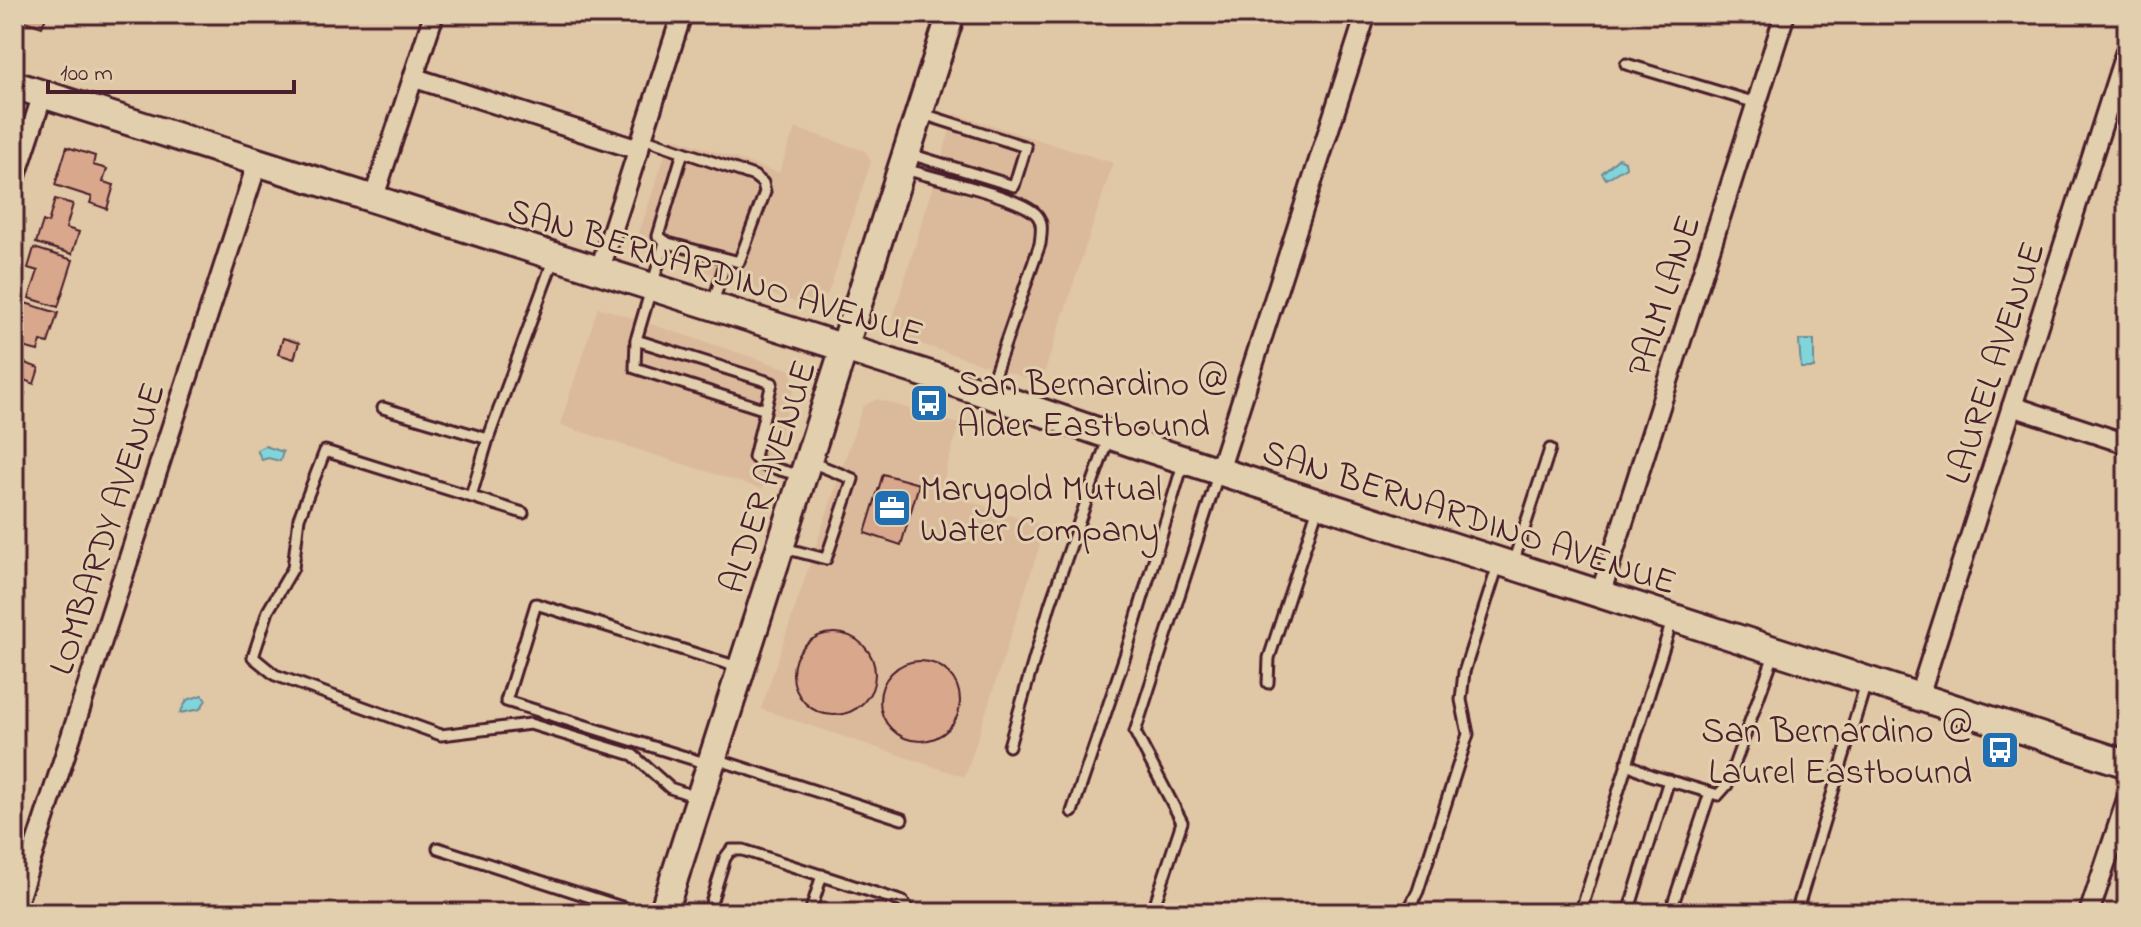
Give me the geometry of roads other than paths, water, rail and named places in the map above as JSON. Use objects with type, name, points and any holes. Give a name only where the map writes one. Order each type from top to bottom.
[{"type":"main road","name":"ALDER AVENUE","points":[[663,913],[951,14]]},
{"type":"main road","name":"SAN BERNARDINO AVENUE","points":[[14,85],[988,393],[1319,504],[2127,764]]},
{"type":"street","points":[[373,200],[434,14]]},
{"type":"street","points":[[599,272],[682,14]]},
{"type":"street","points":[[1219,471],[1366,14]]},
{"type":"street","name":"PALM LANE","points":[[1600,595],[1785,14]]},
{"type":"street","name":"LAUREL AVENUE","points":[[1919,696],[2127,48]]},
{"type":"street","points":[[415,78],[641,144]]},
{"type":"street","points":[[14,182],[43,94]]},
{"type":"street","name":"LOMBARDY AVENUE","points":[[14,912],[257,164]]},
{"type":"street","points":[[2012,406],[2127,444]]},
{"type":"street","points":[[2089,913],[2127,799]]},
{"type":"lane","points":[[1626,64],[1756,103]]},
{"type":"lane","points":[[904,160],[960,170],[1014,186],[1026,147],[919,113]]},
{"type":"lane","points":[[641,144],[683,152],[754,176],[765,187],[742,259],[735,264],[665,242],[657,231],[683,152]]},
{"type":"lane","points":[[904,160],[1019,204],[1037,215],[1042,227],[1040,244],[988,393]]},
{"type":"lane","points":[[665,242],[636,340],[638,369],[763,409]]},
{"type":"lane","points":[[471,496],[488,439],[554,258]]},
{"type":"lane","points":[[712,307],[726,261]]},
{"type":"lane","points":[[636,340],[772,383],[763,409],[754,457],[763,465],[806,469],[853,479],[826,559],[781,547]]},
{"type":"lane","points":[[383,408],[488,439]]},
{"type":"lane","points":[[1009,746],[1050,605],[1109,435]]},
{"type":"lane","points":[[1407,913],[1418,891],[1468,734],[1461,700],[1464,672],[1550,449]]},
{"type":"lane","points":[[523,513],[325,451],[299,518],[293,568],[268,611],[253,657],[275,675],[441,735],[530,724],[633,755],[670,788],[700,798]]},
{"type":"lane","points":[[1072,812],[1125,656],[1184,460]]},
{"type":"lane","points":[[1152,913],[1182,822],[1135,732],[1219,471]]},
{"type":"lane","points":[[1268,683],[1269,658],[1319,504]]},
{"type":"lane","points":[[742,669],[536,604],[506,701],[902,819]]},
{"type":"lane","points":[[1593,913],[1583,904],[1674,618]]},
{"type":"lane","points":[[1626,763],[1718,795],[1727,785],[1776,651]]},
{"type":"lane","points":[[1796,913],[1867,680]]},
{"type":"lane","points":[[1628,913],[1669,780]]},
{"type":"lane","points":[[1670,913],[1710,793]]},
{"type":"lane","points":[[438,848],[640,913]]},
{"type":"lane","points":[[708,913],[725,858],[731,850],[743,850],[903,902],[912,913]]},
{"type":"lane","points":[[810,913],[822,875]]},
{"type":"water","points":[[1619,158],[1625,161],[1626,167],[1606,179],[1602,173]]},
{"type":"water","points":[[1799,340],[1814,340],[1814,368],[1801,368]]},
{"type":"water","points":[[265,446],[283,452],[280,461],[262,460],[257,450]]},
{"type":"water","points":[[202,695],[206,700],[200,709],[180,713],[187,700]]},
{"type":"place","name":"San Bernardino @ Alder Eastbound","points":[[929,403]]},
{"type":"place","name":"Marygold Mutual Water Company","points":[[892,508]]},
{"type":"place","name":"San Bernardino @ Laurel Eastbound","points":[[2000,750]]}]
